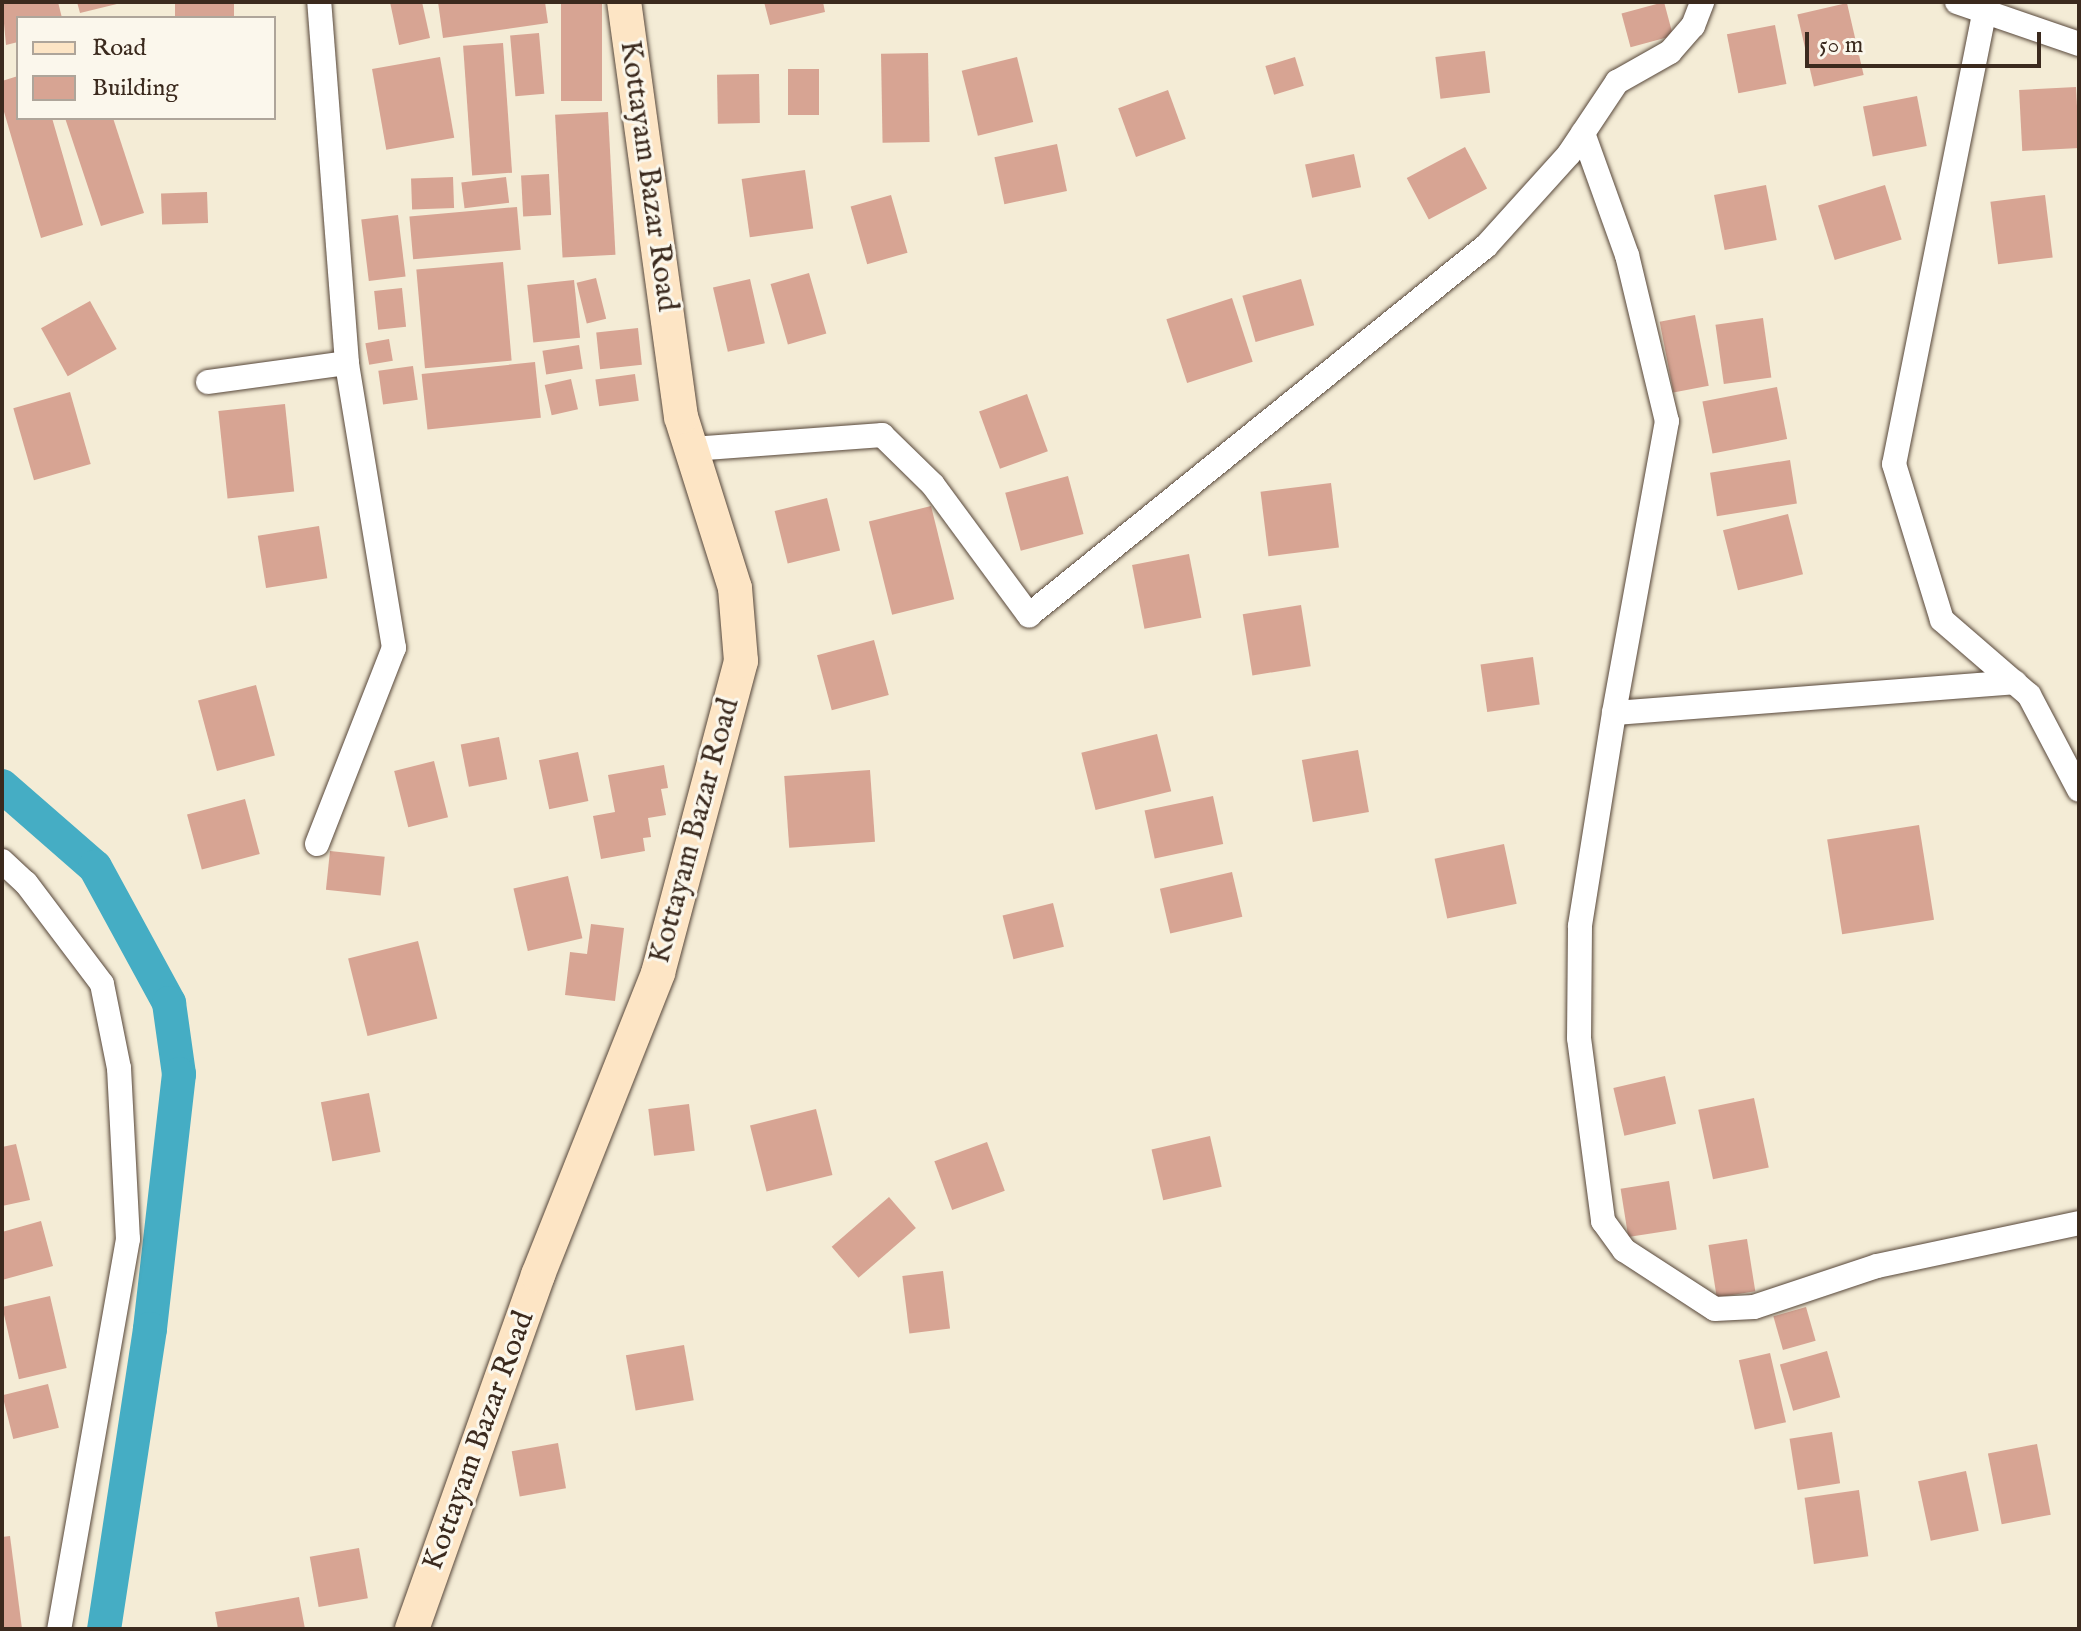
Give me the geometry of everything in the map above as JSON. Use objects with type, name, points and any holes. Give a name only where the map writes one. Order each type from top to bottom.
[{"type":"main road","name":"Kottayam Bazar Road","points":[[412,1629],[538,1275],[658,973],[741,661],[735,588],[681,417],[624,2]]},
{"type":"street","points":[[317,844],[394,648],[347,363],[319,2]]},
{"type":"street","points":[[692,449],[882,435],[933,485],[1029,615],[1486,246],[1583,133],[1617,82],[1670,52],[1693,26],[1702,2]]},
{"type":"street","points":[[1957,2],[1985,9],[2079,44]]},
{"type":"street","points":[[1985,9],[1894,464],[1942,620],[2029,695],[2079,790]]},
{"type":"street","points":[[1583,133],[1627,255],[1667,421],[1614,713],[1580,926],[1579,1038],[1603,1221],[1624,1250],[1715,1309],[1741,1308],[1877,1266],[2079,1223]]},
{"type":"street","points":[[208,382],[347,363]]},
{"type":"street","points":[[1614,713],[2015,682]]},
{"type":"street","points":[[2,861],[26,883],[102,984],[119,1068],[128,1239],[59,1629]]},
{"type":"building","points":[[2,2],[58,2],[62,16],[16,16],[16,42],[6,45]]},
{"type":"building","points":[[77,2],[121,2],[121,3],[80,13]]},
{"type":"building","points":[[175,2],[234,2],[234,16],[175,16]]},
{"type":"building","points":[[390,2],[422,2],[430,38],[399,45]]},
{"type":"building","points":[[438,2],[545,2],[548,23],[443,38]]},
{"type":"building","points":[[561,2],[602,2],[602,101],[561,101]]},
{"type":"building","points":[[764,2],[823,2],[825,12],[770,25]]},
{"type":"building","points":[[1664,2],[1673,36],[1631,47],[1621,13]]},
{"type":"building","points":[[1847,3],[1864,75],[1814,87],[1797,14]]},
{"type":"building","points":[[1775,25],[1786,84],[1738,93],[1727,34]]},
{"type":"building","points":[[539,33],[544,94],[515,96],[510,36]]},
{"type":"building","points":[[503,43],[512,173],[472,175],[463,46]]},
{"type":"building","points":[[1485,51],[1490,93],[1440,99],[1435,57]]},
{"type":"building","points":[[928,53],[930,142],[883,143],[881,54]]},
{"type":"building","points":[[440,57],[454,138],[386,150],[372,69]]},
{"type":"building","points":[[1017,57],[1033,122],[978,136],[962,71]]},
{"type":"building","points":[[1295,57],[1304,86],[1274,95],[1265,66]]},
{"type":"building","points":[[788,69],[819,69],[819,115],[788,115]]},
{"type":"building","points":[[759,74],[760,123],[718,124],[717,75]]},
{"type":"building","points":[[16,77],[16,120],[53,120],[83,225],[41,238],[2,105],[2,81]]},
{"type":"building","points":[[2076,87],[2079,148],[2022,151],[2019,90]]},
{"type":"building","points":[[1168,90],[1186,139],[1136,157],[1118,108]]},
{"type":"building","points":[[1917,96],[1927,146],[1873,157],[1863,106]]},
{"type":"building","points":[[608,112],[615,255],[563,258],[555,115]]},
{"type":"building","points":[[66,120],[114,120],[144,213],[101,226]]},
{"type":"building","points":[[1057,144],[1067,191],[1004,204],[994,157]]},
{"type":"building","points":[[1465,147],[1487,188],[1429,219],[1407,178]]},
{"type":"building","points":[[1354,154],[1361,187],[1312,198],[1305,164]]},
{"type":"building","points":[[805,170],[813,228],[750,237],[742,179]]},
{"type":"building","points":[[549,174],[551,215],[523,216],[521,175]]},
{"type":"building","points":[[453,177],[454,208],[412,209],[411,178]]},
{"type":"building","points":[[506,177],[509,203],[465,208],[461,182]]},
{"type":"building","points":[[1766,185],[1777,240],[1725,250],[1714,195]]},
{"type":"building","points":[[1885,185],[1902,240],[1835,260],[1818,205]]},
{"type":"building","points":[[207,192],[208,223],[162,225],[161,194]]},
{"type":"building","points":[[891,195],[908,253],[867,264],[851,207]]},
{"type":"building","points":[[2045,195],[2053,258],[1998,264],[1990,202]]},
{"type":"building","points":[[517,207],[521,250],[413,259],[409,216]]},
{"type":"building","points":[[398,215],[406,277],[369,281],[361,220]]},
{"type":"building","points":[[503,262],[512,361],[425,368],[416,270]]},
{"type":"building","points":[[809,273],[826,334],[788,345],[771,284]]},
{"type":"building","points":[[596,278],[606,319],[587,324],[577,283]]},
{"type":"building","points":[[750,279],[765,343],[728,352],[713,288]]},
{"type":"building","points":[[1301,279],[1314,325],[1256,342],[1242,296]]},
{"type":"building","points":[[574,280],[580,338],[533,343],[527,285]]},
{"type":"building","points":[[402,288],[406,327],[378,330],[374,291]]},
{"type":"building","points":[[1232,298],[1253,362],[1187,383],[1166,319]]},
{"type":"building","points":[[90,301],[117,349],[68,376],[41,328]]},
{"type":"building","points":[[1695,315],[1709,386],[1673,393],[1660,322]]},
{"type":"building","points":[[1763,318],[1771,377],[1724,384],[1715,325]]},
{"type":"building","points":[[638,328],[642,365],[600,369],[596,332]]},
{"type":"building","points":[[389,339],[393,361],[369,365],[365,343]]},
{"type":"building","points":[[579,345],[583,369],[546,374],[542,351]]},
{"type":"building","points":[[535,362],[541,418],[427,430],[422,374]]},
{"type":"building","points":[[413,366],[418,400],[383,405],[378,371]]},
{"type":"building","points":[[635,374],[639,401],[599,406],[595,380]]},
{"type":"building","points":[[571,379],[578,409],[552,415],[545,385]]},
{"type":"building","points":[[1777,387],[1787,439],[1713,454],[1702,402]]},
{"type":"building","points":[[70,392],[91,464],[34,480],[13,408]]},
{"type":"building","points":[[1027,394],[1048,451],[1000,469],[979,411]]},
{"type":"building","points":[[285,404],[294,492],[228,499],[218,411]]},
{"type":"building","points":[[1790,460],[1797,503],[1717,516],[1710,473]]},
{"type":"building","points":[[1068,476],[1084,534],[1021,551],[1005,493]]},
{"type":"building","points":[[1331,483],[1339,548],[1268,556],[1261,492]]},
{"type":"building","points":[[827,498],[840,550],[788,563],[775,511]]},
{"type":"building","points":[[931,506],[954,599],[892,615],[869,521]]},
{"type":"building","points":[[1788,514],[1803,574],[1738,590],[1723,530]]},
{"type":"building","points":[[319,526],[327,578],[266,588],[258,536]]},
{"type":"building","points":[[1189,554],[1201,618],[1144,629],[1132,565]]},
{"type":"building","points":[[1301,605],[1311,666],[1252,675],[1243,614]]},
{"type":"building","points":[[874,640],[889,695],[832,710],[817,655]]},
{"type":"building","points":[[1533,657],[1540,705],[1487,712],[1481,664]]},
{"type":"building","points":[[256,685],[275,756],[217,771],[198,701]]},
{"type":"building","points":[[1157,734],[1171,791],[1096,810],[1081,753]]},
{"type":"building","points":[[499,737],[507,779],[469,787],[461,744]]},
{"type":"building","points":[[1358,750],[1369,812],[1313,822],[1302,760]]},
{"type":"building","points":[[578,752],[588,801],[549,809],[539,760]]},
{"type":"building","points":[[434,761],[448,817],[408,827],[394,771]]},
{"type":"building","points":[[664,765],[668,788],[661,789],[666,815],[648,818],[651,837],[643,838],[645,851],[601,859],[593,816],[615,812],[608,775]]},
{"type":"building","points":[[870,770],[875,842],[789,848],[784,776]]},
{"type":"building","points":[[1213,796],[1223,844],[1155,858],[1145,811]]},
{"type":"building","points":[[245,799],[260,854],[202,870],[187,815]]},
{"type":"building","points":[[1919,825],[1934,920],[1842,934],[1827,840]]},
{"type":"building","points":[[1504,844],[1517,904],[1447,918],[1435,859]]},
{"type":"building","points":[[330,851],[385,857],[381,896],[326,890]]},
{"type":"building","points":[[1232,872],[1242,917],[1170,933],[1160,889]]},
{"type":"building","points":[[568,876],[582,938],[528,951],[513,889]]},
{"type":"building","points":[[1053,903],[1064,947],[1013,959],[1003,916]]},
{"type":"building","points":[[591,924],[624,928],[615,1001],[565,995],[570,952],[587,954]]},
{"type":"building","points":[[418,941],[437,1019],[367,1036],[348,958]]},
{"type":"building","points":[[1665,1076],[1676,1124],[1624,1136],[1613,1088]]},
{"type":"building","points":[[369,1093],[380,1152],[332,1161],[321,1102]]},
{"type":"building","points":[[1754,1098],[1769,1167],[1713,1179],[1698,1110]]},
{"type":"building","points":[[689,1104],[695,1151],[654,1156],[648,1109]]},
{"type":"building","points":[[816,1109],[832,1175],[766,1191],[750,1125]]},
{"type":"building","points":[[1210,1136],[1222,1187],[1163,1200],[1152,1149]]},
{"type":"building","points":[[987,1142],[1005,1191],[952,1210],[934,1161]]},
{"type":"building","points":[[16,1144],[30,1200],[2,1206],[2,1147]]},
{"type":"building","points":[[1669,1181],[1677,1229],[1628,1237],[1621,1189]]},
{"type":"building","points":[[889,1197],[916,1228],[859,1278],[832,1247]]},
{"type":"building","points":[[41,1221],[53,1266],[2,1280],[2,1232]]},
{"type":"building","points":[[1747,1239],[1755,1291],[1717,1297],[1708,1245]]},
{"type":"building","points":[[943,1271],[950,1329],[909,1334],[902,1276]]},
{"type":"building","points":[[50,1296],[67,1368],[19,1379],[2,1307]]},
{"type":"building","points":[[1806,1307],[1816,1341],[1783,1350],[1773,1316]]},
{"type":"building","points":[[684,1345],[694,1400],[636,1410],[626,1355]]},
{"type":"building","points":[[1827,1351],[1840,1397],[1793,1411],[1780,1365]]},
{"type":"building","points":[[1770,1353],[1786,1422],[1755,1429],[1739,1360]]},
{"type":"building","points":[[48,1384],[59,1428],[13,1439],[2,1395]]},
{"type":"building","points":[[1832,1432],[1840,1483],[1798,1490],[1790,1439]]},
{"type":"building","points":[[558,1443],[566,1488],[520,1496],[512,1451]]},
{"type":"building","points":[[2037,1444],[2051,1515],[2002,1524],[1988,1454]]},
{"type":"building","points":[[1966,1471],[1979,1531],[1931,1541],[1918,1481]]},
{"type":"building","points":[[1859,1490],[1868,1556],[1814,1564],[1805,1498]]},
{"type":"building","points":[[10,1536],[22,1629],[2,1629],[2,1537]]},
{"type":"building","points":[[359,1548],[368,1598],[319,1607],[310,1557]]},
{"type":"building","points":[[299,1597],[305,1629],[218,1629],[215,1612]]},
{"type":"waterway","points":[[2,786],[95,867],[169,1003],[179,1074],[150,1329],[104,1629]]}]
